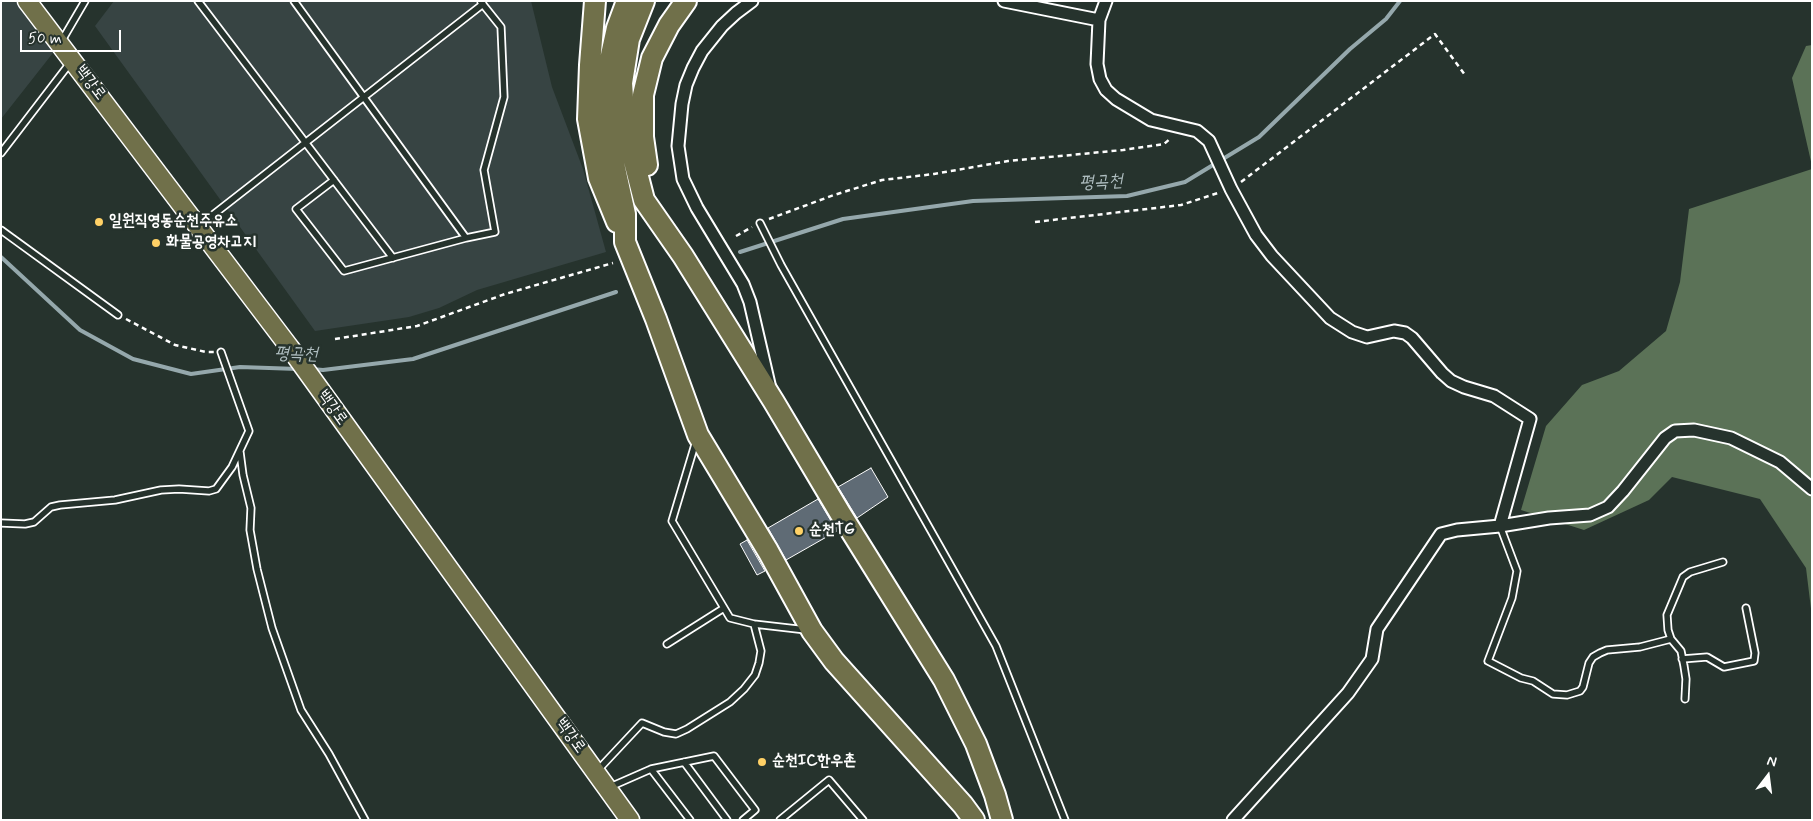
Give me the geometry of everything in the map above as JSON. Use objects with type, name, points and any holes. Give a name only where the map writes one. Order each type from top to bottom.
[{"type":"highway","points":[[596,1],[590,65],[588,119],[599,178],[656,319],[698,435],[768,551],[812,631],[834,661],[963,805],[974,820]]},
{"type":"highway","points":[[625,242],[625,214],[607,131],[606,78],[618,28],[627,1]]},
{"type":"highway","points":[[644,1],[630,39],[622,83],[626,126],[644,200],[683,256],[944,680],[976,744],[1002,820]]},
{"type":"highway","points":[[662,225],[642,137],[643,95],[652,58],[669,25],[686,1]]},
{"type":"main road","name":"백강로","points":[[27,1],[290,348],[630,820]]},
{"type":"street","points":[[752,1],[722,26],[702,51],[693,68],[686,85],[682,104],[678,146],[684,178],[697,208],[743,284],[750,302],[774,402]]},
{"type":"street","points":[[1004,1],[1099,20]]},
{"type":"street","points":[[1106,1],[1099,20],[1097,64],[1100,79],[1106,90],[1116,99],[1151,120],[1197,131],[1209,141],[1256,235],[1272,256],[1330,318],[1352,332],[1367,337],[1394,331],[1405,333],[1412,338],[1442,373],[1452,381],[1464,387],[1494,396],[1530,419],[1500,526]]},
{"type":"street","points":[[1233,820],[1348,693],[1372,659],[1377,629],[1441,534],[1457,530],[1500,526],[1549,518],[1590,515],[1608,507],[1665,438],[1675,431],[1694,430],[1731,438],[1780,462],[1812,489]]},
{"type":"lane","points":[[60,44],[85,1]]},
{"type":"lane","points":[[198,1],[393,258]]},
{"type":"lane","points":[[294,1],[466,238]]},
{"type":"lane","points":[[198,226],[363,98],[481,3],[501,27],[504,97],[484,170],[495,232],[344,271],[296,209],[334,180]]},
{"type":"lane","points":[[1,153],[72,60]]},
{"type":"lane","points":[[760,223],[781,265],[996,646],[1065,820]]},
{"type":"lane","points":[[1,230],[118,315]]},
{"type":"lane","points":[[1,523],[25,524],[34,522],[51,507],[60,505],[115,500],[161,490],[209,491],[216,489],[232,467],[249,431],[222,354]]},
{"type":"lane","points":[[698,435],[672,521],[730,618],[754,624],[812,631]]},
{"type":"lane","points":[[240,452],[251,508],[250,530],[257,569],[272,628],[301,710],[329,754],[366,820]]},
{"type":"lane","points":[[1500,526],[1517,571],[1512,598],[1488,662],[1520,678],[1533,681],[1553,694],[1567,695],[1580,691],[1583,687],[1589,663],[1593,657],[1600,653],[1607,650],[1640,647],[1671,640]]},
{"type":"lane","points":[[1686,699],[1686,679],[1682,659],[1680,651],[1671,640],[1667,615],[1683,577],[1690,572],[1723,562]]},
{"type":"lane","points":[[667,644],[724,608]]},
{"type":"lane","points":[[1682,659],[1707,657],[1724,667],[1754,661],[1755,653],[1746,608]]},
{"type":"lane","points":[[596,772],[642,723],[664,732],[676,734],[730,702],[744,689],[755,675],[760,663],[761,651],[754,624]]},
{"type":"lane","points":[[608,788],[651,769],[714,756],[755,810],[743,820]]},
{"type":"lane","points":[[684,762],[727,820]]},
{"type":"lane","points":[[651,769],[690,820]]},
{"type":"lane","points":[[780,820],[829,780],[863,820]]},
{"type":"path","points":[[1036,222],[1181,205],[1230,185],[1436,34],[1465,75]]},
{"type":"path","points":[[736,236],[760,223],[834,195],[882,180],[934,174],[1008,161],[1123,150],[1164,144],[1182,128]]},
{"type":"path","points":[[335,339],[417,326],[505,294],[613,263]]},
{"type":"path","points":[[118,315],[176,345],[222,354]]},
{"type":"shaded area","points":[[1,1],[24,1],[60,44],[1,119]]},
{"type":"shaded area","points":[[114,1],[531,1],[552,87],[583,169],[606,252],[477,290],[439,308],[409,317],[315,331],[95,26]]},
{"type":"green space","points":[[1812,45],[1812,166],[1792,78],[1806,46]]},
{"type":"green space","points":[[1812,169],[1812,617],[1806,568],[1760,499],[1672,477],[1649,500],[1584,530],[1521,510],[1546,426],[1582,385],[1619,371],[1666,331],[1680,282],[1689,209]]},
{"type":"building","points":[[871,468],[888,497],[857,518],[838,487]]},
{"type":"building","points":[[818,499],[837,531],[786,560],[768,528]]},
{"type":"building","points":[[747,540],[765,571],[757,575],[740,544]]},
{"type":"waterway","name":"평곡천","points":[[740,252],[843,219],[973,201],[1127,196],[1185,182],[1259,137],[1350,49],[1386,19],[1400,1]]},
{"type":"waterway","name":"평곡천","points":[[1,257],[80,330],[133,359],[191,374],[240,367],[298,369]]},
{"type":"waterway","name":"평곡천","points":[[312,369],[323,370],[413,359],[616,292]]},
{"type":"place","name":"일원직영동순천주유소","points":[[99,222]]},
{"type":"place","name":"화물공영차고지","points":[[156,243]]},
{"type":"place","name":"순천TG","points":[[799,531]]},
{"type":"place","name":"순천IC한우촌","points":[[762,762]]}]
